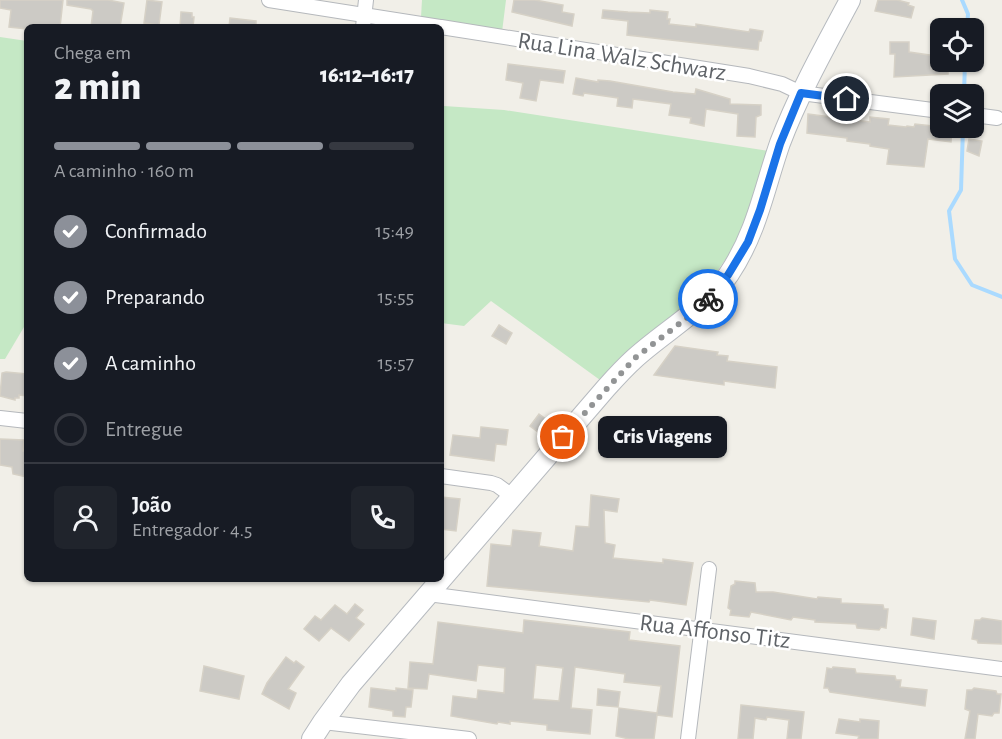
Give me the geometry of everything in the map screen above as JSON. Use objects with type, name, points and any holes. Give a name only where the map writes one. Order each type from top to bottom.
[{"type":"street","name":"Rua Lina Walz Schwarz","points":[[269,0],[363,21],[402,24]]},
{"type":"street","points":[[363,21],[366,0]]},
{"type":"street","points":[[444,575],[512,495],[635,358],[701,307],[728,275],[748,242],[780,144],[801,93],[850,0]]},
{"type":"street","name":"Rua Lina Walz Schwarz","points":[[444,27],[749,76],[782,84],[801,93],[930,110]]},
{"type":"street","points":[[984,116],[997,118]]},
{"type":"street","points":[[0,418],[24,421]]},
{"type":"street","points":[[444,476],[491,483],[512,495]]},
{"type":"street","points":[[688,739],[709,569]]},
{"type":"street","points":[[312,739],[351,684],[438,582]]},
{"type":"street","name":"Rua Affonso Titz","points":[[428,594],[1002,669]]},
{"type":"street","points":[[323,722],[469,739]]},
{"type":"green space","points":[[422,0],[506,0],[502,32],[421,17]]},
{"type":"green space","points":[[0,37],[24,41],[24,327],[5,359],[0,359]]},
{"type":"green space","points":[[444,106],[504,110],[769,151],[742,236],[697,300],[632,349],[600,380],[491,301],[464,326],[444,323]]},
{"type":"building","points":[[0,0],[63,0],[60,24],[24,24],[24,29],[9,27],[11,10],[0,8]]},
{"type":"building","points":[[67,0],[108,0],[124,3],[120,24],[91,24],[93,11],[91,9],[67,5]]},
{"type":"building","points":[[147,0],[162,2],[159,24],[144,23]]},
{"type":"building","points":[[514,0],[535,0],[563,5],[562,12],[574,14],[572,26],[512,12]]},
{"type":"building","points":[[878,0],[897,0],[909,3],[908,5],[914,7],[911,18],[875,11]]},
{"type":"building","points":[[603,10],[668,12],[669,24],[696,27],[696,24],[749,32],[750,29],[763,31],[758,50],[627,35],[628,21],[602,18]]},
{"type":"building","points":[[181,12],[192,13],[193,24],[180,24]]},
{"type":"building","points":[[230,18],[256,21],[256,24],[229,24]]},
{"type":"building","points":[[890,42],[909,42],[909,52],[930,55],[930,72],[948,72],[948,74],[894,77],[895,54],[890,54]]},
{"type":"building","points":[[508,64],[565,71],[563,83],[540,80],[536,101],[520,98],[523,83],[506,80]]},
{"type":"building","points":[[576,78],[598,82],[598,80],[610,81],[673,92],[695,94],[696,89],[730,99],[730,104],[761,105],[761,115],[756,117],[755,137],[737,136],[738,114],[706,109],[704,126],[690,123],[691,118],[669,115],[671,104],[633,99],[632,108],[617,106],[618,98],[584,93],[583,96],[573,94]]},
{"type":"building","points":[[808,114],[870,122],[870,117],[889,119],[888,125],[906,127],[914,127],[915,124],[930,126],[930,138],[951,138],[951,142],[928,139],[924,167],[887,164],[889,149],[847,141],[847,138],[807,133]]},
{"type":"building","points":[[969,139],[982,141],[979,156],[967,151]]},
{"type":"building","points":[[499,325],[512,333],[506,344],[492,336]]},
{"type":"building","points":[[675,346],[718,352],[717,355],[728,356],[727,361],[777,367],[775,388],[724,381],[724,385],[654,375]]},
{"type":"building","points":[[2,373],[24,374],[24,396],[19,395],[19,398],[15,400],[0,396]]},
{"type":"building","points":[[539,414],[547,420],[538,432],[530,426]]},
{"type":"building","points":[[657,420],[723,426],[721,449],[655,443]]},
{"type":"building","points":[[618,425],[630,425],[629,444],[617,444]]},
{"type":"building","points":[[481,427],[508,430],[506,445],[496,444],[494,461],[450,455],[453,435],[480,438]]},
{"type":"building","points":[[0,439],[24,440],[24,476],[13,474],[12,467],[0,465]]},
{"type":"building","points":[[591,495],[619,499],[617,512],[604,510],[605,543],[615,545],[613,558],[663,563],[663,559],[693,563],[686,605],[487,586],[491,544],[511,546],[513,530],[541,533],[539,546],[573,551],[576,526],[589,527]]},
{"type":"building","points":[[444,497],[460,499],[456,531],[444,529]]},
{"type":"building","points":[[735,581],[755,583],[756,592],[773,592],[817,599],[818,597],[841,599],[841,603],[883,605],[884,609],[888,609],[886,628],[881,627],[879,630],[857,628],[856,624],[815,622],[815,620],[793,617],[791,620],[751,612],[749,617],[730,615],[731,610],[728,608],[731,586],[735,584]]},
{"type":"building","points":[[355,604],[363,610],[356,618],[364,624],[349,641],[331,628],[319,641],[304,629],[315,616],[321,620],[335,605],[347,614]]},
{"type":"building","points":[[913,618],[936,621],[934,639],[911,635]]},
{"type":"building","points":[[982,618],[1002,621],[1002,644],[978,643],[977,640],[972,639],[975,620]]},
{"type":"building","points":[[524,620],[630,632],[629,640],[680,646],[672,717],[657,715],[654,739],[629,739],[616,736],[619,708],[657,713],[661,686],[624,682],[625,674],[575,667],[571,708],[592,710],[590,734],[547,730],[547,725],[510,721],[510,724],[498,722],[497,724],[451,716],[453,696],[477,699],[478,690],[504,693],[505,668],[478,665],[476,681],[429,674],[427,689],[408,688],[410,662],[433,664],[438,622],[523,633]],"holes":[[[536,665],[563,668],[559,701],[533,699]]]},
{"type":"building","points":[[286,657],[304,667],[288,689],[296,693],[289,709],[262,694]]},
{"type":"building","points":[[204,666],[244,676],[239,699],[200,691]]},
{"type":"building","points":[[833,667],[855,669],[856,673],[895,676],[896,680],[901,680],[900,687],[927,690],[925,706],[830,692],[828,688],[824,688],[827,668],[832,669]]},
{"type":"building","points":[[371,688],[396,691],[396,688],[413,690],[411,707],[406,707],[405,717],[393,716],[393,711],[369,707]]},
{"type":"building","points":[[974,688],[996,691],[997,694],[1001,694],[999,713],[994,713],[992,716],[978,714],[975,739],[965,739],[970,711],[965,709],[967,690]]},
{"type":"building","points":[[598,689],[620,692],[618,707],[597,705]]},
{"type":"building","points":[[741,705],[804,712],[801,739],[787,739],[789,720],[767,717],[766,720],[755,718],[753,739],[738,739]]},
{"type":"building","points":[[839,719],[860,722],[860,719],[879,721],[878,739],[858,739],[859,736],[836,733]]},
{"type":"waterway","points":[[962,0],[968,18]]},
{"type":"waterway","points":[[964,84],[965,72]]},
{"type":"waterway","points":[[963,138],[961,190],[949,211],[955,259],[972,285],[1002,297]]},
{"type":"way so far","points":[[563,437],[635,358],[701,307],[708,299]]},
{"type":"place","name":"Cris Viagens","points":[[563,437]]},
{"type":"route","points":[[708,299],[728,275],[748,242],[780,144],[801,93],[847,99]]}]
